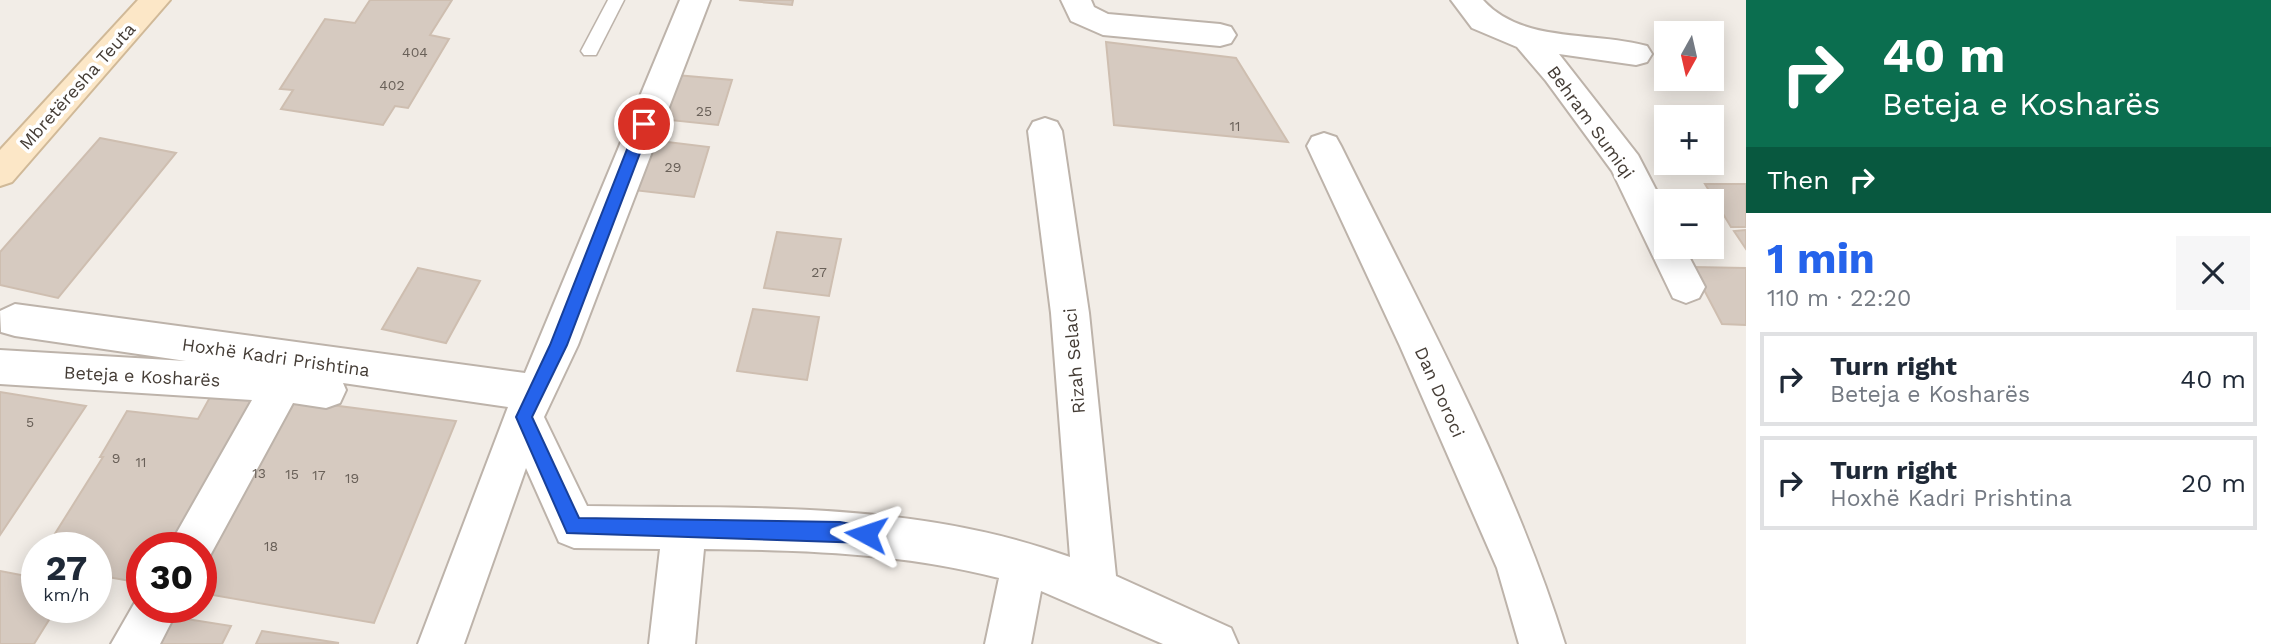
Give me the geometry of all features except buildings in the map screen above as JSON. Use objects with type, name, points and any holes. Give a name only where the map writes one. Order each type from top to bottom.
[{"type":"main road","name":"Mbretëresha Teuta","points":[[0,142],[125,0]]},
{"type":"main road","name":"Mbretëresha Teuta","points":[[0,173],[155,0]]},
{"type":"street","points":[[441,644],[531,405],[695,0]]},
{"type":"street","points":[[1076,0],[1082,14],[1103,24],[1220,35]]},
{"type":"street","name":"Behram Sumiqi","points":[[1466,0],[1483,20],[1528,39],[1636,54]]},
{"type":"street","name":"Behram Sumiqi","points":[[1528,39],[1626,164],[1654,221]]},
{"type":"street","name":"Rizah Selaci","points":[[1045,131],[1070,313],[1095,593]]},
{"type":"street","name":"Dan Doroci","points":[[1324,146],[1420,346],[1519,567],[1542,644]]},
{"type":"street","name":"Behram Sumiqi","points":[[1672,259],[1686,287]]},
{"type":"street","name":"Hoxhë Kadri Prishtina","points":[[15,320],[531,405]]},
{"type":"street","name":"Beteja e Kosharës","points":[[0,367],[283,384],[531,405]]},
{"type":"street","points":[[199,532],[283,384]]},
{"type":"street","points":[[531,405],[574,527],[840,531],[917,541],[1024,564],[1215,644]]},
{"type":"street","points":[[672,644],[684,530]]},
{"type":"street","points":[[1008,644],[1024,564]]},
{"type":"street","points":[[134,644],[146,623]]},
{"type":"lane","points":[[590,51],[617,0]]},
{"type":"route","points":[[644,124],[558,345],[538,393],[524,417],[574,527],[840,531],[866,534]]}]
